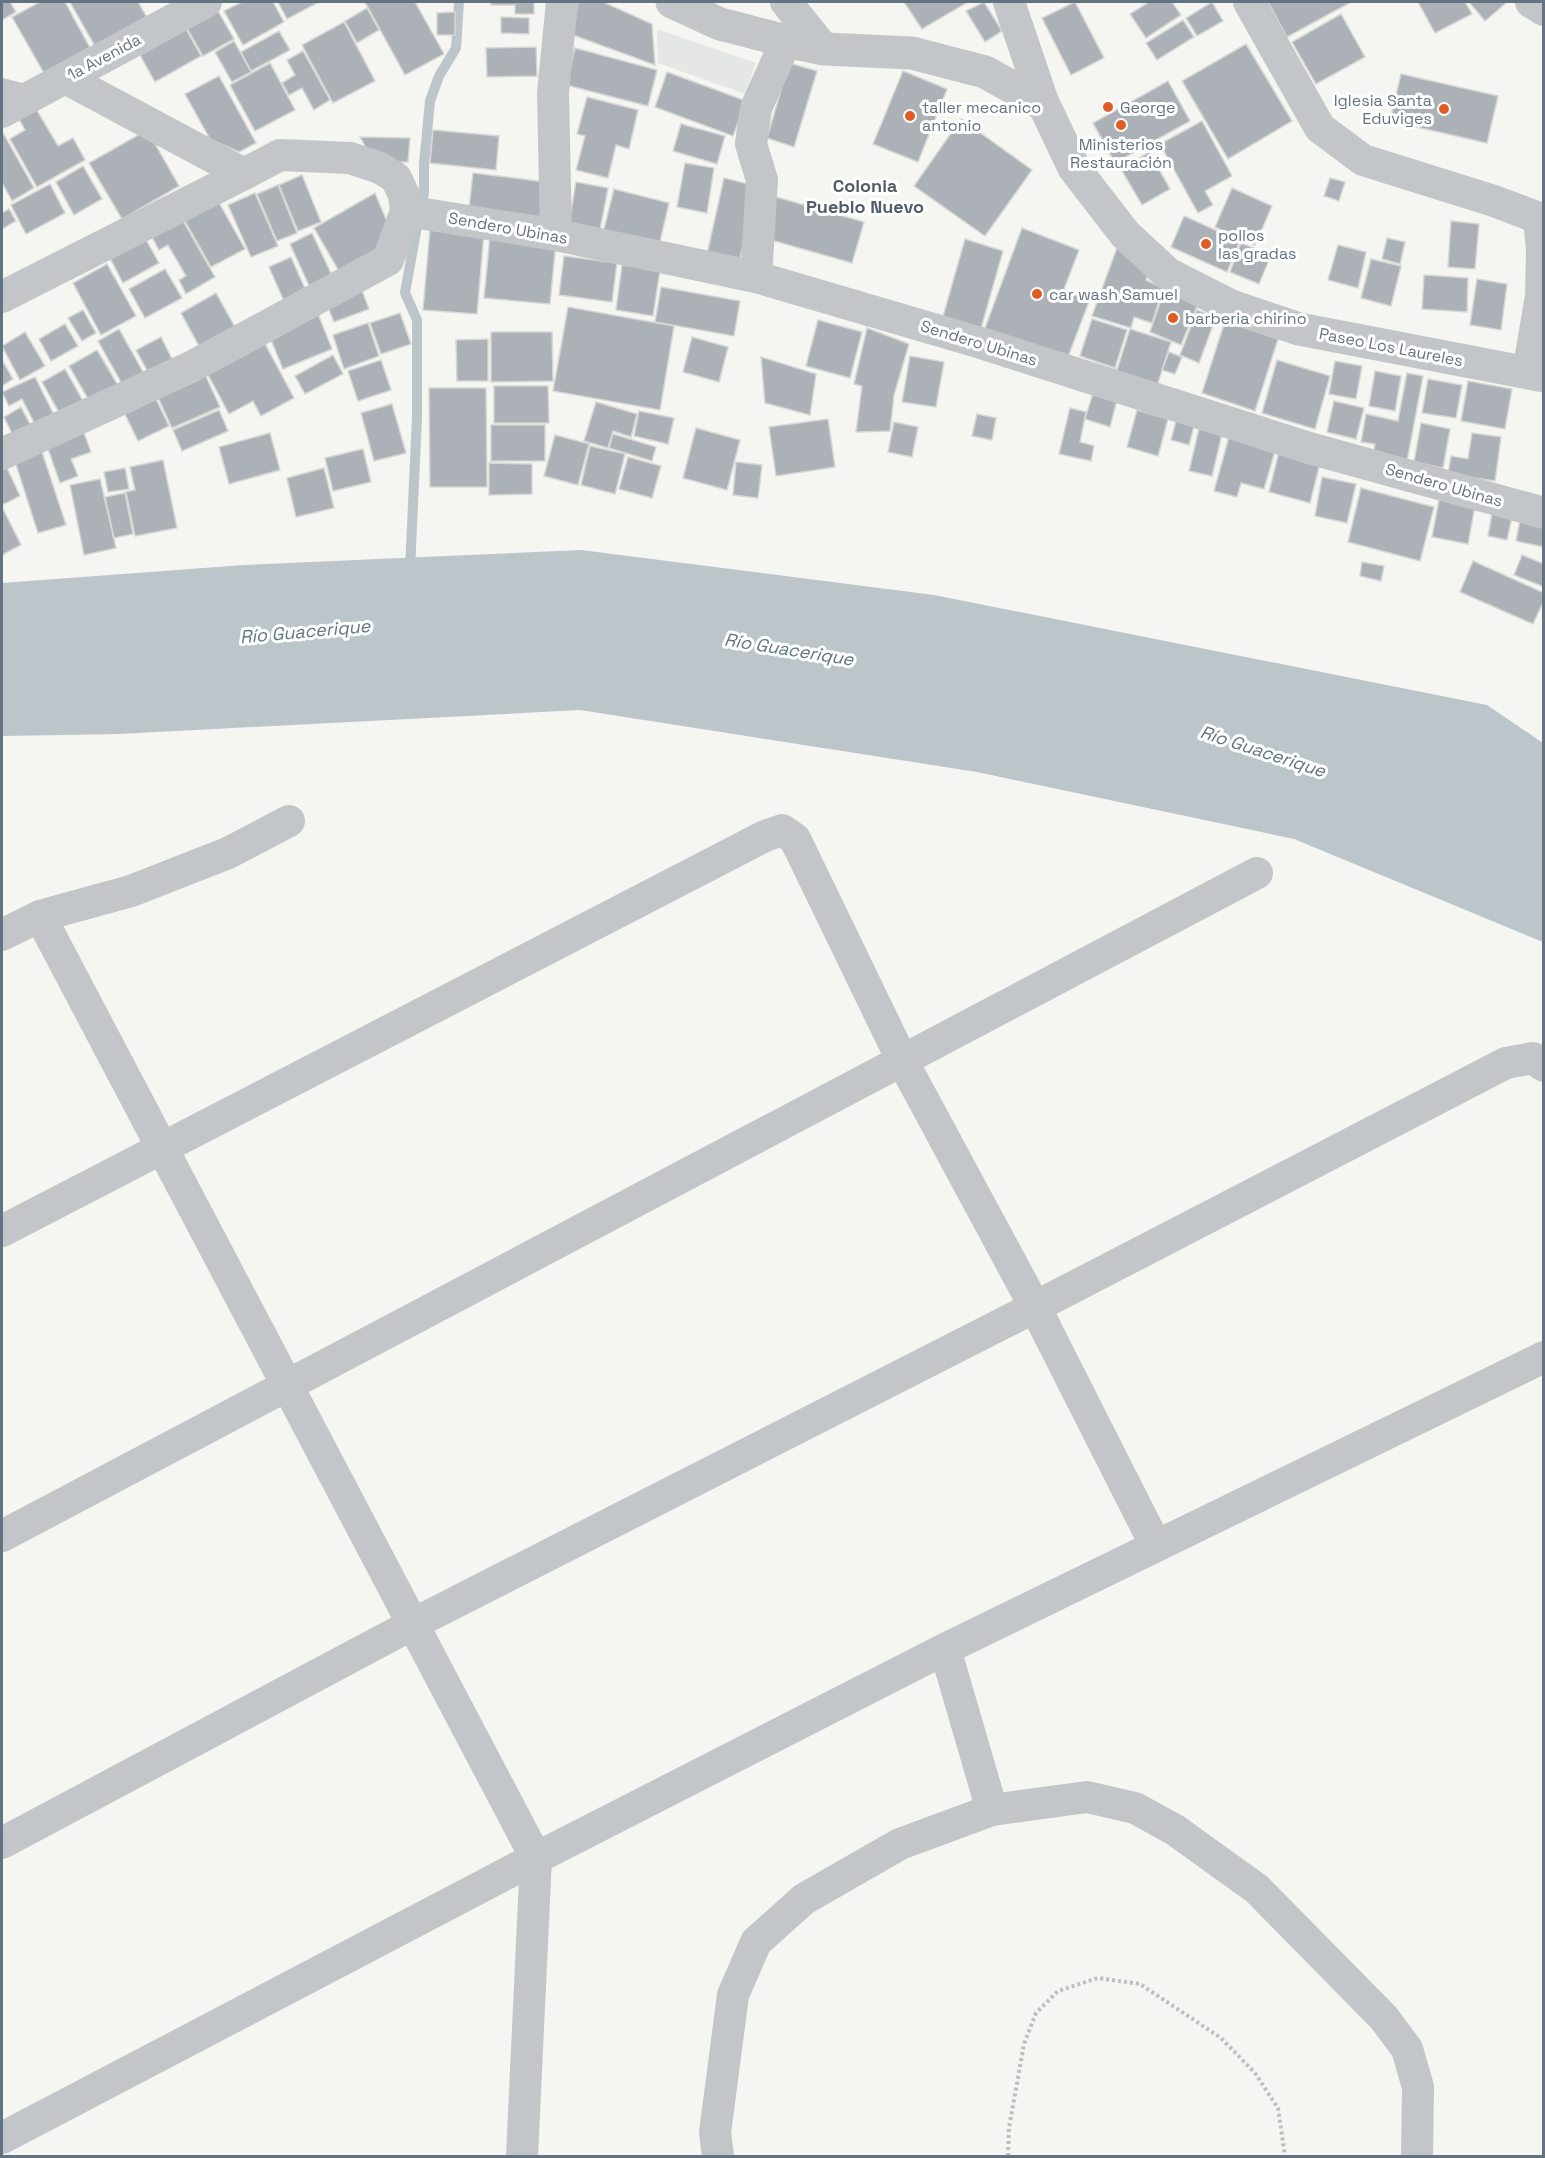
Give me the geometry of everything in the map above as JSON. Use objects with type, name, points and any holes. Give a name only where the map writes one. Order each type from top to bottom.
[{"type":"street","name":"1a Avenida","points":[[2,112],[206,2]]},
{"type":"street","points":[[556,235],[553,93],[561,2]]},
{"type":"street","points":[[672,2],[720,24],[786,41],[824,49],[912,53],[985,72],[1044,105]]},
{"type":"street","points":[[786,2],[824,49]]},
{"type":"street","points":[[1009,2],[1044,105]]},
{"type":"street","points":[[1249,2],[1320,128],[1329,135],[1363,160],[1494,201],[1539,218],[1542,250],[1536,374]]},
{"type":"street","points":[[1531,2],[1544,10]]},
{"type":"street","points":[[756,277],[762,180],[751,144],[756,108],[786,41]]},
{"type":"street","points":[[65,78],[244,174]]},
{"type":"street","name":"Paseo Los Laureles","points":[[1044,105],[1074,168],[1125,234],[1168,274],[1231,306],[1299,329],[1536,374]]},
{"type":"street","points":[[2,297],[280,155],[350,158],[380,168],[396,178],[404,195],[406,211],[388,260],[193,366],[2,454]]},
{"type":"street","name":"Sendero Ubinas","points":[[406,211],[556,235],[756,277],[963,338],[1309,448],[1544,513]]},
{"type":"street","points":[[2,935],[40,916],[131,891],[228,853],[289,821]]},
{"type":"street","points":[[2,1231],[755,841],[782,830],[795,839],[903,1062],[1035,1307],[1156,1546]]},
{"type":"street","points":[[2,1536],[286,1383],[903,1062],[1257,873]]},
{"type":"street","points":[[40,916],[536,1858],[522,2157]]},
{"type":"street","points":[[2,1843],[413,1624],[1035,1307],[1506,1063],[1533,1058],[1544,1066]]},
{"type":"street","points":[[2,2138],[536,1858],[945,1649],[1544,1357]]},
{"type":"street","points":[[945,1649],[992,1810]]},
{"type":"street","points":[[718,2157],[715,2133],[732,1995],[756,1942],[804,1899],[900,1844],[992,1810],[1087,1797],[1135,1808],[1175,1830],[1257,1889],[1384,2018],[1407,2049],[1418,2087],[1417,2157]]},
{"type":"lane","points":[[2,86],[35,94]]},
{"type":"path","points":[[1008,2157],[1008,2128],[1024,2044],[1036,2013],[1058,1991],[1098,1978],[1140,1984],[1221,2038],[1255,2073],[1278,2108],[1285,2157]]},
{"type":"shaded area","points":[[657,29],[756,63],[745,94],[658,63]]},
{"type":"water","name":"Río Guacerique","points":[[581,550],[934,595],[1487,705],[1543,743],[1543,942],[1294,839],[977,772],[580,710],[119,734],[2,736],[2,583],[244,565]]},
{"type":"building","points":[[2,2],[10,2],[16,12],[2,20]]},
{"type":"building","points":[[40,2],[65,2],[90,48],[44,73],[12,17]]},
{"type":"building","points":[[70,2],[138,2],[148,19],[96,48]]},
{"type":"building","points":[[242,2],[273,2],[284,22],[243,45],[224,11]]},
{"type":"building","points":[[278,2],[319,2],[287,19]]},
{"type":"building","points":[[365,2],[415,2],[444,54],[405,75]]},
{"type":"building","points":[[491,2],[534,2],[534,14],[515,14],[515,5],[491,5]]},
{"type":"building","points":[[578,2],[603,2],[652,24],[655,65],[573,35]]},
{"type":"building","points":[[904,2],[968,2],[922,29]]},
{"type":"building","points":[[984,2],[1002,31],[985,42],[966,11]]},
{"type":"building","points":[[1075,2],[1104,58],[1071,75],[1042,18]]},
{"type":"building","points":[[1149,2],[1172,2],[1181,15],[1146,38],[1130,14]]},
{"type":"building","points":[[1212,2],[1223,21],[1197,36],[1186,18]]},
{"type":"building","points":[[1268,2],[1351,2],[1287,37]]},
{"type":"building","points":[[1418,2],[1465,2],[1472,14],[1435,33]]},
{"type":"building","points":[[1469,2],[1507,2],[1485,21]]},
{"type":"building","points":[[367,8],[379,30],[357,43],[345,21]]},
{"type":"building","points":[[218,11],[234,39],[203,56],[187,28]]},
{"type":"building","points":[[455,12],[455,35],[437,35],[437,13]]},
{"type":"building","points":[[1341,14],[1365,57],[1316,84],[1292,42]]},
{"type":"building","points":[[501,17],[529,18],[529,34],[501,33]]},
{"type":"building","points":[[1183,20],[1194,37],[1157,60],[1146,43]]},
{"type":"building","points":[[344,22],[375,81],[333,103],[302,45]]},
{"type":"building","points":[[186,29],[201,56],[155,82],[140,55]]},
{"type":"building","points":[[279,31],[290,50],[251,71],[241,52]]},
{"type":"building","points":[[234,41],[251,72],[232,82],[215,52]]},
{"type":"building","points":[[1246,44],[1292,121],[1228,159],[1182,81]]},
{"type":"building","points":[[536,47],[537,76],[487,77],[486,48]]},
{"type":"building","points":[[575,48],[657,70],[648,106],[566,85]]},
{"type":"building","points":[[303,51],[330,100],[314,110],[302,88],[289,95],[282,83],[295,75],[287,60]]},
{"type":"building","points":[[270,63],[295,110],[255,131],[230,85]]},
{"type":"building","points":[[789,63],[817,71],[794,147],[767,138]]},
{"type":"building","name":"taller mecanico antonio","points":[[903,71],[947,89],[918,162],[873,144]]},
{"type":"building","points":[[667,72],[746,101],[733,136],[655,107]]},
{"type":"building","name":"Iglesia Santa Eduviges","points":[[1401,74],[1498,96],[1487,143],[1390,121]]},
{"type":"building","points":[[219,76],[256,143],[239,152],[210,139],[185,94]]},
{"type":"building","points":[[1168,81],[1190,121],[1115,163],[1093,123]]},
{"type":"building","points":[[587,97],[638,110],[629,149],[616,145],[608,178],[576,170],[585,136],[577,134]]},
{"type":"building","points":[[36,109],[58,146],[73,138],[85,160],[37,187],[10,139],[25,130],[19,119]]},
{"type":"building","points":[[961,119],[1032,170],[985,236],[914,186]]},
{"type":"building","points":[[1202,121],[1232,176],[1205,191],[1213,205],[1198,213],[1160,144]]},
{"type":"building","points":[[681,124],[725,136],[717,164],[673,151]]},
{"type":"building","points":[[147,130],[179,186],[122,219],[89,163]]},
{"type":"building","points":[[433,130],[499,136],[496,170],[430,163]]},
{"type":"building","points":[[2,131],[34,188],[12,201],[2,182]]},
{"type":"building","points":[[360,137],[410,138],[408,162],[374,162]]},
{"type":"building","points":[[1149,152],[1170,189],[1142,205],[1121,169]]},
{"type":"building","points":[[685,163],[714,168],[707,213],[677,207]]},
{"type":"building","points":[[83,166],[102,199],[74,215],[56,182]]},
{"type":"building","points":[[473,173],[546,182],[542,217],[469,208]]},
{"type":"building","points":[[302,175],[321,222],[298,231],[279,185]]},
{"type":"building","points":[[724,178],[756,186],[738,267],[706,259]]},
{"type":"building","points":[[1330,178],[1345,182],[1339,201],[1324,196]]},
{"type":"building","points":[[576,182],[608,188],[600,230],[569,224]]},
{"type":"building","points":[[50,184],[65,213],[26,234],[11,205]]},
{"type":"building","points":[[278,185],[297,233],[277,241],[257,194]]},
{"type":"building","points":[[1232,188],[1272,206],[1255,245],[1215,227]]},
{"type":"building","points":[[614,189],[669,203],[658,250],[602,237]]},
{"type":"building","points":[[255,193],[278,246],[251,257],[228,205]]},
{"type":"building","points":[[375,193],[387,222],[380,255],[343,278],[314,228]]},
{"type":"building","points":[[776,197],[864,222],[852,263],[764,238]]},
{"type":"building","points":[[218,201],[245,249],[211,267],[185,221]]},
{"type":"building","points":[[9,209],[16,221],[2,229],[2,213]]},
{"type":"building","name":"pollos las gradas","points":[[1184,216],[1240,241],[1227,272],[1171,247]]},
{"type":"building","points":[[182,219],[215,277],[186,294],[179,280],[186,276],[168,245],[159,250],[152,237]]},
{"type":"building","points":[[1451,221],[1479,224],[1475,269],[1448,267]]},
{"type":"building","name":"car wash Samuel","points":[[1022,228],[1079,250],[1064,289],[1090,299],[1066,362],[984,331]]},
{"type":"building","points":[[430,229],[484,233],[477,314],[423,310]]},
{"type":"building","points":[[312,233],[335,282],[312,292],[290,244]]},
{"type":"building","points":[[490,236],[556,242],[550,304],[484,298]]},
{"type":"building","points":[[145,238],[159,263],[123,283],[110,258]]},
{"type":"building","points":[[1387,238],[1405,242],[1400,264],[1382,259]]},
{"type":"building","points":[[965,239],[1003,251],[978,339],[940,327]]},
{"type":"building","points":[[1241,243],[1271,255],[1259,284],[1230,272]]},
{"type":"building","points":[[1338,245],[1366,252],[1358,288],[1328,280]]},
{"type":"building","points":[[1117,248],[1149,272],[1146,280],[1163,288],[1152,323],[1134,317],[1131,328],[1092,316]]},
{"type":"building","points":[[564,256],[617,263],[612,302],[559,295]]},
{"type":"building","points":[[291,257],[309,298],[287,308],[269,267]]},
{"type":"building","points":[[1371,259],[1401,266],[1391,306],[1361,298]]},
{"type":"building","points":[[107,264],[136,316],[101,335],[73,283]]},
{"type":"building","points":[[622,265],[660,270],[653,316],[616,310]]},
{"type":"building","points":[[165,269],[182,298],[145,318],[129,289]]},
{"type":"building","points":[[1424,275],[1468,278],[1467,312],[1422,309]]},
{"type":"building","points":[[1477,279],[1507,284],[1501,330],[1470,325]]},
{"type":"building","points":[[661,287],[740,301],[734,336],[655,322]]},
{"type":"building","points":[[361,288],[369,309],[334,322],[326,302]]},
{"type":"building","name":"barberia chirino","points":[[1165,288],[1198,304],[1181,345],[1150,332]]},
{"type":"building","points":[[216,293],[240,336],[204,355],[181,313]]},
{"type":"building","points":[[568,307],[674,326],[660,410],[553,391]]},
{"type":"building","points":[[83,310],[96,333],[82,341],[68,318]]},
{"type":"building","points":[[1197,310],[1216,317],[1199,363],[1180,355]]},
{"type":"building","points":[[400,313],[411,344],[381,354],[370,323]]},
{"type":"building","points":[[318,314],[332,349],[283,369],[269,335]]},
{"type":"building","points":[[1092,319],[1127,330],[1115,368],[1080,356]]},
{"type":"building","points":[[818,320],[862,332],[850,378],[806,366]]},
{"type":"building","points":[[1225,321],[1278,339],[1255,411],[1202,393]]},
{"type":"building","points":[[368,323],[379,356],[344,369],[333,335]]},
{"type":"building","points":[[65,324],[78,346],[51,361],[39,339]]},
{"type":"building","points":[[867,328],[909,344],[894,395],[890,431],[856,432],[862,386],[854,384]]},
{"type":"building","points":[[119,329],[147,379],[126,391],[98,341]]},
{"type":"building","points":[[1130,329],[1171,342],[1157,386],[1116,373]]},
{"type":"building","points":[[25,332],[45,366],[20,380],[2,346]]},
{"type":"building","points":[[491,332],[552,332],[553,381],[491,382]]},
{"type":"building","points":[[161,337],[177,369],[153,381],[136,350]]},
{"type":"building","points":[[692,337],[728,347],[719,382],[683,372]]},
{"type":"building","points":[[488,339],[488,381],[457,381],[456,340]]},
{"type":"building","points":[[264,342],[294,398],[261,416],[253,401],[229,414],[205,369]]},
{"type":"building","points":[[97,350],[122,392],[94,409],[69,366]]},
{"type":"building","points":[[1169,352],[1182,357],[1175,374],[1162,370]]},
{"type":"building","points":[[333,355],[343,374],[305,394],[295,376]]},
{"type":"building","points":[[910,356],[944,362],[936,407],[902,402]]},
{"type":"building","points":[[761,357],[816,374],[810,415],[765,403]]},
{"type":"building","points":[[2,360],[13,379],[2,386]]},
{"type":"building","points":[[381,360],[391,390],[358,401],[348,371]]},
{"type":"building","points":[[1277,360],[1330,376],[1315,429],[1262,413]]},
{"type":"building","points":[[1335,361],[1362,366],[1356,399],[1329,394]]},
{"type":"building","points":[[65,369],[88,410],[65,423],[42,382]]},
{"type":"building","points":[[203,370],[220,407],[172,428],[155,391]]},
{"type":"building","points":[[1375,371],[1401,376],[1395,411],[1369,406]]},
{"type":"building","points":[[1407,373],[1423,376],[1407,461],[1373,455],[1375,444],[1361,442],[1366,414],[1398,421]]},
{"type":"building","points":[[35,377],[57,421],[38,430],[22,399],[9,406],[2,392]]},
{"type":"building","points":[[1428,379],[1462,385],[1456,418],[1422,413]]},
{"type":"building","points":[[1468,381],[1512,389],[1505,429],[1461,421]]},
{"type":"building","points":[[494,386],[548,386],[549,423],[494,423]]},
{"type":"building","points":[[429,388],[486,388],[487,487],[430,487]]},
{"type":"building","points":[[1093,393],[1117,400],[1110,427],[1085,419]]},
{"type":"building","points":[[154,395],[169,426],[138,441],[123,410]]},
{"type":"building","points":[[1334,401],[1364,408],[1356,439],[1327,432]]},
{"type":"building","points":[[596,402],[637,414],[631,437],[613,431],[608,448],[584,441]]},
{"type":"building","points":[[392,404],[406,453],[374,461],[361,413]]},
{"type":"building","points":[[21,407],[35,434],[17,444],[4,417]]},
{"type":"building","points":[[1070,408],[1086,412],[1080,442],[1094,446],[1091,461],[1059,454]]},
{"type":"building","points":[[219,410],[228,431],[182,451],[173,430]]},
{"type":"building","points":[[1137,410],[1168,419],[1158,456],[1127,447]]},
{"type":"building","points":[[639,411],[674,418],[668,444],[634,436]]},
{"type":"building","points":[[977,414],[996,418],[992,440],[972,436]]},
{"type":"building","points":[[828,419],[835,467],[776,476],[769,427]]},
{"type":"building","points":[[1176,421],[1194,426],[1189,445],[1171,440]]},
{"type":"building","points":[[894,422],[918,427],[912,457],[888,452]]},
{"type":"building","points":[[1421,423],[1450,429],[1443,468],[1414,462]]},
{"type":"building","points":[[491,425],[545,425],[545,461],[491,461]]},
{"type":"building","points":[[696,428],[740,440],[727,490],[683,478]]},
{"type":"building","points":[[1199,429],[1222,434],[1212,476],[1189,471]]},
{"type":"building","points":[[84,433],[91,452],[71,459],[78,476],[60,483],[47,446]]},
{"type":"building","points":[[270,433],[280,470],[229,484],[219,447]]},
{"type":"building","points":[[1472,433],[1501,437],[1495,481],[1448,474],[1451,456],[1468,459]]},
{"type":"building","points":[[613,434],[656,447],[652,461],[609,448]]},
{"type":"building","points":[[555,435],[589,444],[578,485],[544,476]]},
{"type":"building","points":[[1229,437],[1275,451],[1264,489],[1241,483],[1237,497],[1214,491]]},
{"type":"building","points":[[590,446],[625,454],[615,494],[581,485]]},
{"type":"building","points":[[41,449],[66,525],[38,533],[14,458]]},
{"type":"building","points":[[363,449],[371,482],[333,491],[325,458]]},
{"type":"building","points":[[1279,452],[1320,463],[1310,503],[1269,492]]},
{"type":"building","points":[[628,457],[661,466],[652,498],[619,489]]},
{"type":"building","points":[[163,460],[177,528],[135,536],[126,492],[135,490],[130,467]]},
{"type":"building","points":[[736,462],[762,465],[758,498],[733,495]]},
{"type":"building","points":[[489,463],[532,464],[532,494],[489,495]]},
{"type":"building","points":[[6,466],[20,496],[2,505],[2,468]]},
{"type":"building","points":[[125,468],[129,489],[108,492],[104,472]]},
{"type":"building","points":[[324,468],[334,508],[296,517],[287,478]]},
{"type":"building","points":[[1322,477],[1356,484],[1347,523],[1315,516]]},
{"type":"building","points":[[100,479],[116,548],[84,555],[70,485]]},
{"type":"building","points":[[1361,488],[1434,507],[1420,561],[1348,542]]},
{"type":"building","points":[[125,493],[133,534],[114,538],[105,497]]},
{"type":"building","points":[[1439,500],[1475,506],[1468,544],[1432,537]]},
{"type":"building","points":[[2,510],[21,545],[2,555]]},
{"type":"building","points":[[1492,513],[1512,517],[1507,540],[1488,536]]},
{"type":"building","points":[[1520,520],[1544,524],[1544,547],[1516,541]]},
{"type":"building","points":[[1522,555],[1544,564],[1544,587],[1514,575]]},
{"type":"building","points":[[1473,561],[1544,593],[1544,600],[1533,624],[1460,592]]},
{"type":"building","points":[[1362,562],[1384,566],[1381,581],[1360,576]]},
{"type":"waterway","points":[[421,206],[424,193],[424,164],[430,101],[439,76],[456,48],[459,2]]},
{"type":"waterway","points":[[410,570],[417,417],[417,320],[405,293],[418,220]]},
{"type":"place","name":"George","points":[[1108,107]]},
{"type":"place","name":"Iglesia Santa Eduviges","points":[[1444,109]]},
{"type":"place","name":"taller mecanico antonio","points":[[910,116]]},
{"type":"place","name":"Ministerios Restauración","points":[[1121,125]]},
{"type":"place","name":"pollos las gradas","points":[[1206,244]]},
{"type":"place","name":"car wash Samuel","points":[[1037,294]]},
{"type":"place","name":"barberia chirino","points":[[1173,318]]},
{"type":"district","name":"Colonia Pueblo Nuevo","points":[[865,195]]}]
